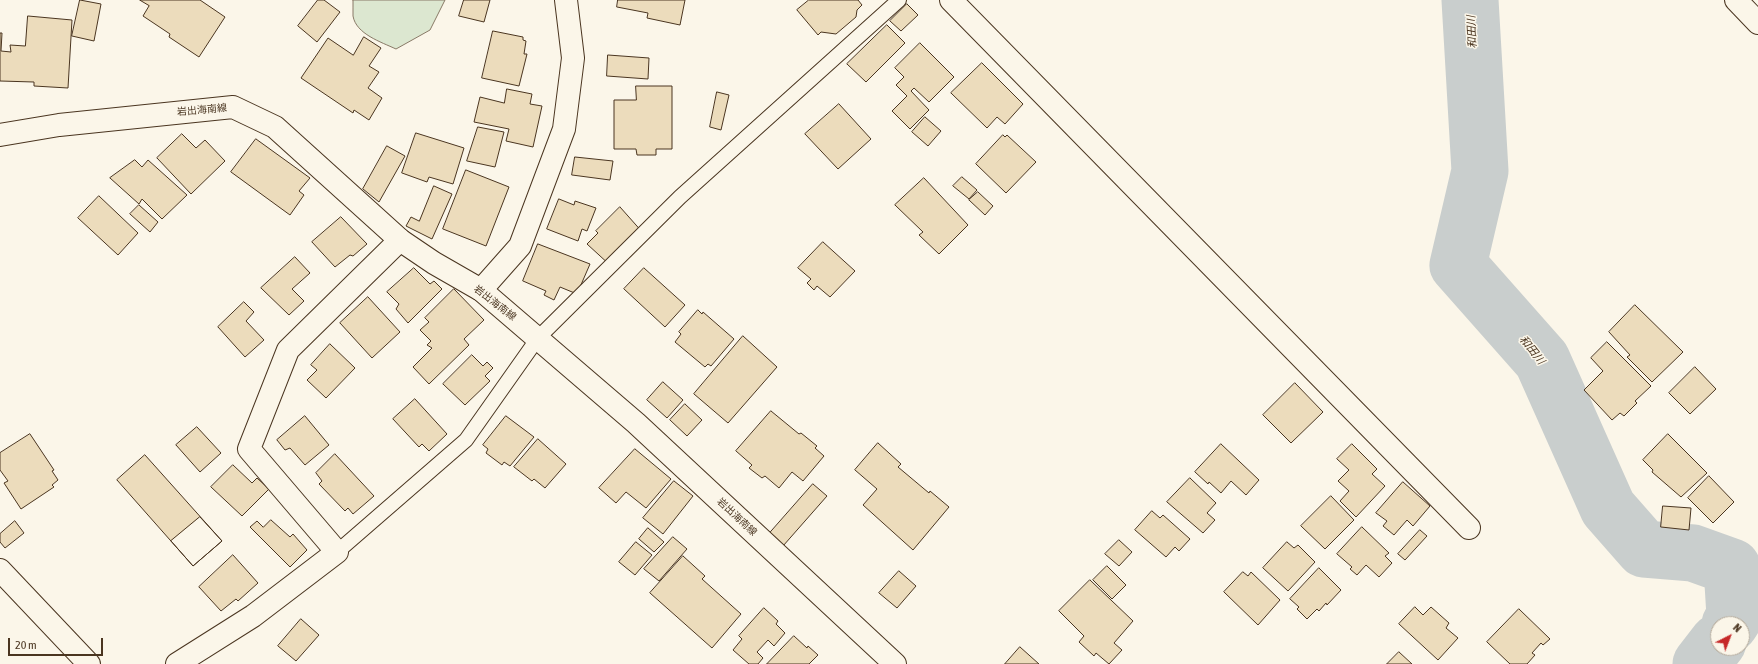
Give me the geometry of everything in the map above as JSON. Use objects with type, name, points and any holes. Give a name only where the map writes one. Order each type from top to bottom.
[{"type":"street","points":[[481,290],[520,246],[564,128],[573,58],[566,0]]},
{"type":"street","points":[[951,0],[1469,528]]},
{"type":"street","points":[[1736,0],[1758,23]]},
{"type":"street","name":"岩出海南線","points":[[0,135],[59,125],[233,107],[275,127],[400,240],[434,263],[481,290],[538,338],[636,423],[895,664]]},
{"type":"street","points":[[177,664],[253,616],[336,552],[249,449],[288,350],[400,240]]},
{"type":"street","points":[[0,570],[89,664]]},
{"type":"lane","points":[[336,552],[466,440],[538,338],[680,197],[899,0]]},
{"type":"green space","points":[[353,0],[445,0],[430,30],[396,49],[370,37],[359,28],[353,16]]},
{"type":"building","points":[[80,0],[101,4],[94,41],[72,36]]},
{"type":"building","points":[[140,0],[200,0],[225,17],[199,57],[169,37],[170,34],[143,16],[149,6]]},
{"type":"building","points":[[318,0],[324,0],[340,12],[317,42],[298,26]]},
{"type":"building","points":[[464,0],[490,0],[484,22],[459,16]]},
{"type":"building","points":[[618,0],[685,0],[680,25],[647,18],[648,13],[617,7]]},
{"type":"building","points":[[809,0],[858,0],[862,5],[857,10],[856,17],[836,34],[821,32],[818,35],[797,10]]},
{"type":"building","points":[[907,4],[918,15],[901,31],[890,21]]},
{"type":"building","points":[[28,16],[72,20],[68,88],[34,86],[34,82],[0,81],[0,33],[2,33],[1,51],[11,52],[10,45],[25,46]]},
{"type":"building","points":[[887,25],[905,43],[866,82],[847,64]]},
{"type":"building","points":[[493,31],[523,37],[523,40],[526,41],[524,54],[527,54],[519,86],[482,78]]},
{"type":"building","points":[[364,37],[381,48],[369,66],[379,72],[368,88],[382,98],[369,120],[354,110],[353,113],[301,78],[328,38],[353,55]]},
{"type":"building","points":[[920,43],[954,77],[929,102],[914,88],[911,91],[929,110],[910,129],[892,111],[907,96],[896,85],[904,77],[895,68]]},
{"type":"building","points":[[608,55],[649,58],[648,79],[607,76]]},
{"type":"building","points":[[982,63],[1023,104],[1005,124],[997,117],[987,128],[951,93]]},
{"type":"building","points":[[636,86],[672,86],[672,149],[656,149],[656,155],[637,155],[636,149],[614,149],[614,100],[636,100]]},
{"type":"building","points":[[507,89],[532,94],[530,104],[542,106],[533,147],[506,141],[509,129],[474,122],[480,97],[504,103]]},
{"type":"building","points":[[717,92],[729,95],[721,130],[710,127]]},
{"type":"building","points":[[839,104],[871,139],[838,169],[805,134]]},
{"type":"building","points":[[925,117],[941,131],[928,146],[912,132]]},
{"type":"building","points":[[478,127],[504,132],[495,167],[467,161]]},
{"type":"building","points":[[416,133],[464,148],[453,184],[429,177],[427,182],[402,173]]},
{"type":"building","points":[[182,134],[196,148],[205,140],[225,161],[191,194],[157,158]]},
{"type":"building","points":[[1003,135],[1005,137],[1007,135],[1036,162],[1006,193],[976,164]]},
{"type":"building","points":[[256,139],[310,178],[299,191],[304,195],[290,215],[231,172]]},
{"type":"building","points":[[387,146],[405,156],[379,202],[363,189]]},
{"type":"building","points":[[575,157],[613,161],[610,180],[572,175]]},
{"type":"building","points":[[135,160],[142,167],[148,160],[187,195],[162,219],[142,199],[139,204],[110,178]]},
{"type":"building","points":[[466,170],[509,187],[486,246],[443,229]]},
{"type":"building","points":[[962,177],[977,190],[969,199],[953,186]]},
{"type":"building","points":[[924,178],[968,225],[939,254],[919,235],[923,232],[895,205]]},
{"type":"building","points":[[434,186],[452,194],[432,239],[406,226],[411,217],[419,221]]},
{"type":"building","points":[[978,192],[993,206],[985,215],[969,200]]},
{"type":"building","points":[[99,196],[138,233],[118,255],[78,218]]},
{"type":"building","points":[[559,199],[574,205],[575,201],[596,208],[587,231],[582,229],[578,241],[547,229]]},
{"type":"building","points":[[139,205],[158,222],[150,232],[130,214]]},
{"type":"building","points":[[620,207],[644,234],[611,266],[587,244],[598,233],[596,231]]},
{"type":"building","points":[[341,217],[367,244],[353,256],[350,255],[335,267],[312,242]]},
{"type":"building","points":[[823,242],[855,271],[830,297],[817,286],[814,290],[807,283],[811,279],[798,268]]},
{"type":"building","points":[[538,244],[590,264],[577,294],[560,287],[554,300],[544,295],[546,291],[523,281]]},
{"type":"building","points":[[295,257],[310,273],[292,289],[304,301],[289,315],[261,288]]},
{"type":"building","points":[[414,268],[430,284],[434,281],[442,289],[408,323],[396,309],[399,304],[387,292]]},
{"type":"building","points":[[644,268],[685,305],[665,327],[624,289]]},
{"type":"building","points":[[454,289],[484,320],[464,339],[469,345],[429,384],[413,367],[432,348],[427,345],[431,341],[420,330],[429,322],[425,318]]},
{"type":"building","points":[[368,297],[400,332],[372,358],[340,323]]},
{"type":"building","points":[[244,302],[254,312],[246,321],[264,340],[245,357],[218,327]]},
{"type":"building","points":[[1635,305],[1683,352],[1652,382],[1627,357],[1630,355],[1609,332]]},
{"type":"building","points":[[698,310],[702,314],[703,312],[734,339],[711,366],[708,364],[705,367],[675,342],[681,334],[679,332]]},
{"type":"building","points":[[743,336],[777,367],[728,423],[694,394]]},
{"type":"building","points":[[1607,342],[1651,386],[1635,401],[1637,403],[1624,416],[1620,413],[1612,420],[1584,390],[1603,371],[1591,358]]},
{"type":"building","points":[[330,344],[355,368],[326,398],[307,380],[317,370],[311,365]]},
{"type":"building","points":[[472,355],[483,366],[487,362],[493,368],[485,376],[490,381],[465,405],[443,384]]},
{"type":"building","points":[[1695,367],[1716,389],[1690,414],[1669,393]]},
{"type":"building","points":[[663,382],[683,400],[667,418],[647,400]]},
{"type":"building","points":[[1295,383],[1323,412],[1291,443],[1263,415]]},
{"type":"building","points":[[415,399],[447,434],[429,451],[422,444],[419,447],[393,419]]},
{"type":"building","points":[[685,404],[702,420],[687,436],[670,420]]},
{"type":"building","points":[[771,411],[799,434],[801,433],[817,446],[815,448],[824,456],[803,481],[792,472],[779,488],[765,476],[762,478],[749,468],[752,465],[736,451]]},
{"type":"building","points":[[305,416],[329,445],[305,465],[290,448],[285,450],[277,440]]},
{"type":"building","points":[[506,416],[534,437],[510,466],[504,462],[502,465],[486,453],[488,449],[483,445]]},
{"type":"building","points":[[197,427],[221,453],[200,472],[176,445]]},
{"type":"building","points":[[30,434],[54,470],[52,471],[58,480],[52,485],[54,487],[21,509],[4,483],[8,481],[0,470],[0,453]]},
{"type":"building","points":[[1668,434],[1707,473],[1681,497],[1652,472],[1653,470],[1643,460]]},
{"type":"building","points":[[538,439],[566,464],[545,488],[534,479],[532,481],[514,467]]},
{"type":"building","points":[[878,443],[901,464],[898,467],[929,493],[930,491],[949,507],[913,550],[863,505],[877,489],[855,470]]},
{"type":"building","points":[[1221,444],[1259,480],[1246,495],[1231,481],[1221,493],[1195,472]]},
{"type":"building","points":[[1352,444],[1377,469],[1372,474],[1385,486],[1356,517],[1340,501],[1349,491],[1338,481],[1349,470],[1337,459]]},
{"type":"building","points":[[635,449],[671,479],[646,508],[626,492],[616,503],[599,488]]},
{"type":"building","points":[[335,454],[374,496],[353,514],[348,508],[345,511],[319,484],[322,481],[316,473]]},
{"type":"building","points":[[145,455],[222,541],[193,566],[117,480]]},
{"type":"building","points":[[233,465],[252,483],[257,478],[269,489],[242,516],[211,487]]},
{"type":"building","points":[[1709,476],[1734,502],[1713,523],[1688,498]]},
{"type":"building","points":[[1190,478],[1216,503],[1207,513],[1215,520],[1203,533],[1167,502]]},
{"type":"building","points":[[674,481],[693,496],[663,534],[643,518]]},
{"type":"building","points":[[1403,482],[1430,506],[1413,526],[1407,520],[1394,535],[1383,526],[1387,521],[1376,513]]},
{"type":"building","points":[[813,484],[827,496],[783,546],[769,534]]},
{"type":"building","points":[[1331,496],[1354,520],[1325,549],[1301,526]]},
{"type":"building","points":[[1663,506],[1691,508],[1689,530],[1661,527]]},
{"type":"building","points":[[1152,511],[1160,518],[1163,515],[1190,539],[1179,551],[1175,547],[1166,557],[1135,530]]},
{"type":"building","points":[[200,517],[222,541],[193,566],[171,541]]},
{"type":"building","points":[[271,520],[290,537],[293,534],[307,550],[290,567],[250,527],[257,521],[263,527]]},
{"type":"building","points":[[15,521],[24,533],[5,548],[0,542],[0,534]]},
{"type":"building","points":[[1362,527],[1389,553],[1385,556],[1392,563],[1379,577],[1366,565],[1357,575],[1350,569],[1352,567],[1337,554]]},
{"type":"building","points":[[648,528],[664,542],[654,552],[639,539]]},
{"type":"building","points":[[1420,530],[1427,536],[1405,560],[1398,554]]},
{"type":"building","points":[[673,537],[687,549],[659,581],[644,569]]},
{"type":"building","points":[[1119,540],[1132,552],[1119,566],[1105,554]]},
{"type":"building","points":[[636,542],[652,555],[635,575],[619,562]]},
{"type":"building","points":[[1287,542],[1294,548],[1298,545],[1315,562],[1288,591],[1263,568]]},
{"type":"building","points":[[233,555],[258,583],[238,601],[236,599],[221,611],[199,587]]},
{"type":"building","points":[[683,556],[705,576],[702,579],[741,614],[712,648],[650,593]]},
{"type":"building","points":[[1107,566],[1126,585],[1112,599],[1093,580]]},
{"type":"building","points":[[1319,568],[1341,590],[1327,605],[1326,603],[1319,611],[1317,609],[1307,619],[1297,609],[1299,607],[1290,599]]},
{"type":"building","points":[[899,571],[916,586],[897,608],[879,593]]},
{"type":"building","points":[[1243,572],[1248,576],[1251,572],[1280,600],[1258,625],[1224,592]]},
{"type":"building","points":[[1090,580],[1133,621],[1114,643],[1122,650],[1109,664],[1096,653],[1094,656],[1079,642],[1084,636],[1059,611]]},
{"type":"building","points":[[1415,607],[1423,615],[1431,607],[1449,623],[1446,628],[1458,638],[1438,660],[1399,624]]},
{"type":"building","points":[[764,608],[778,621],[776,624],[785,633],[774,646],[768,640],[757,652],[763,658],[758,664],[749,664],[733,650],[742,639],[739,636]]},
{"type":"building","points":[[1519,609],[1550,639],[1543,645],[1541,643],[1532,653],[1535,655],[1527,664],[1510,664],[1487,642]]},
{"type":"building","points":[[301,619],[319,635],[296,661],[278,646]]},
{"type":"building","points":[[794,636],[807,648],[808,646],[818,655],[809,664],[767,664]]},
{"type":"building","points":[[1020,647],[1039,664],[1005,664]]},
{"type":"building","points":[[1399,652],[1412,664],[1387,664]]},
{"type":"waterway","name":"和田川","points":[[1470,0],[1480,171],[1458,265],[1542,360],[1608,508],[1644,549],[1693,553],[1732,567],[1735,616]]},
{"type":"waterway","name":"和田川","points":[[1701,664],[1710,652]]}]
